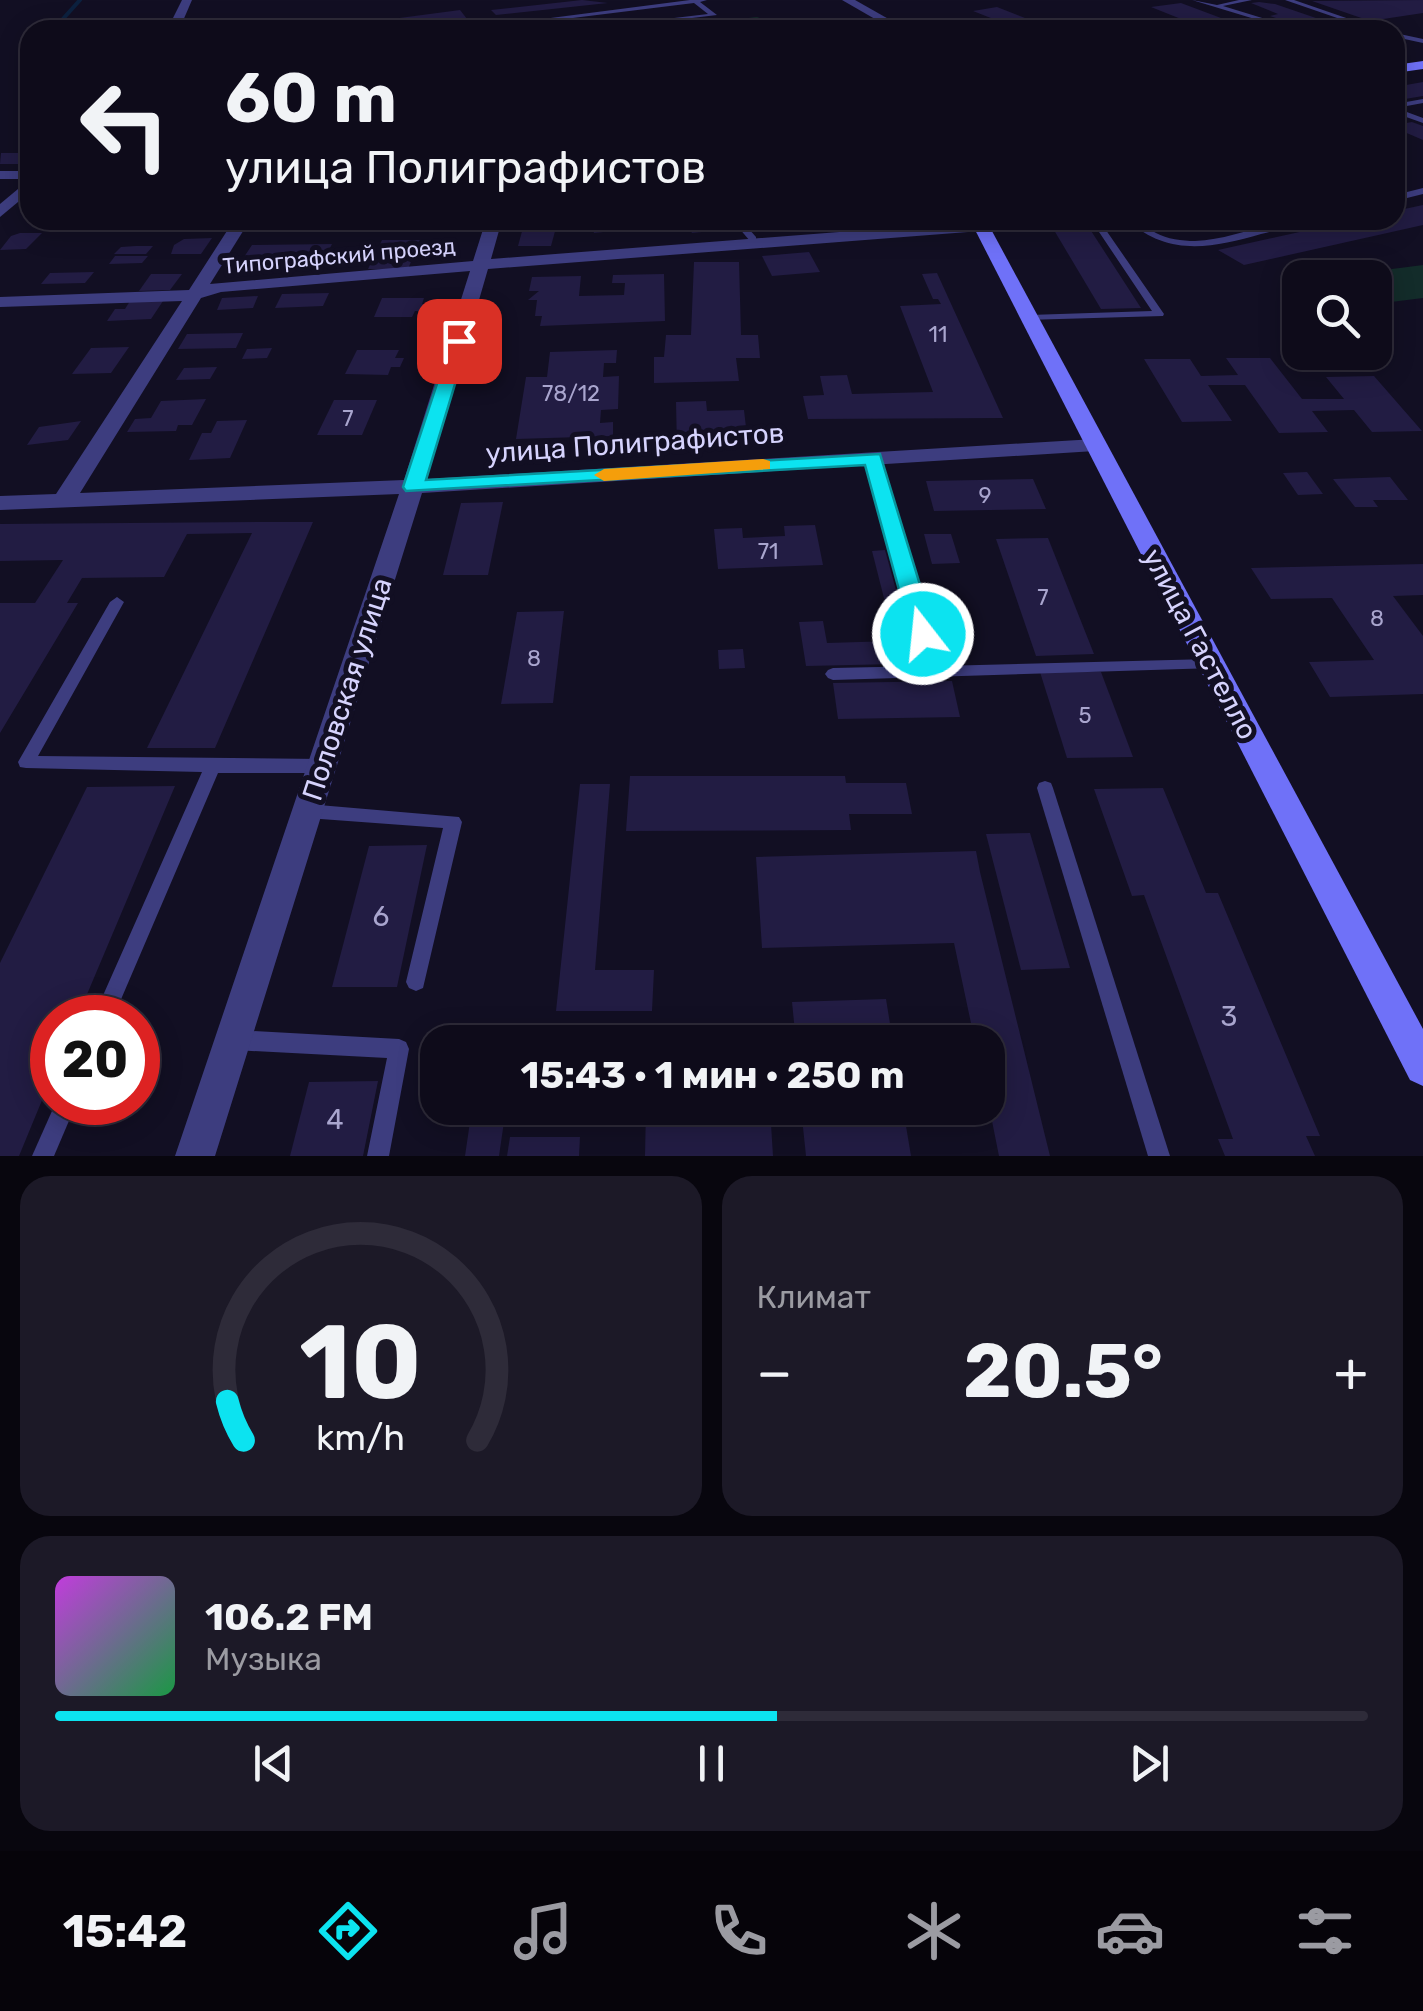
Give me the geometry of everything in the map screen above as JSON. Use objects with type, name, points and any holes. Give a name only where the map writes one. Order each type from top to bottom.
[{"type":"main road","name":"улица Гастелло","points":[[983,230],[1423,1068]]},
{"type":"street","points":[[847,0],[884,20]]},
{"type":"street","points":[[0,212],[20,193]]},
{"type":"street","points":[[63,500],[235,230]]},
{"type":"street","name":"Половская улица","points":[[195,1156],[414,487],[492,230]]},
{"type":"street","name":"Типографский проезд","points":[[0,302],[193,295],[220,287],[482,268],[753,239],[880,230]]},
{"type":"street","name":"улица Полиграфистов","points":[[0,503],[414,487],[1094,445]]},
{"type":"lane","points":[[1195,0],[1263,20]]},
{"type":"lane","points":[[1215,6],[1248,0]]},
{"type":"lane","points":[[1288,0],[1348,20]]},
{"type":"lane","points":[[546,20],[701,2],[714,14],[662,20]]},
{"type":"lane","points":[[745,230],[753,239]]},
{"type":"lane","points":[[1029,318],[1159,314],[1103,230]]},
{"type":"lane","points":[[1146,230],[1158,238],[1179,243],[1208,242],[1259,230]]},
{"type":"lane","points":[[873,458],[933,669]]},
{"type":"lane","points":[[117,602],[26,762],[322,766]]},
{"type":"lane","points":[[833,674],[1210,664]]},
{"type":"lane","points":[[114,995],[212,766]]},
{"type":"lane","points":[[1045,788],[1159,1156]]},
{"type":"lane","points":[[308,811],[453,822],[416,982]]},
{"type":"lane","points":[[233,1040],[399,1049],[378,1156]]},
{"type":"lane","points":[[43,1156],[56,1125]]},
{"type":"green space","points":[[1423,265],[1423,298],[1392,302],[1392,269]]},
{"type":"building","points":[[582,0],[608,3],[496,15],[491,10]]},
{"type":"building","points":[[1423,0],[1423,13],[1367,20],[1312,1]]},
{"type":"building","points":[[1181,3],[1226,20],[1184,20],[1151,7]]},
{"type":"building","points":[[1251,3],[1275,4],[1322,20],[1282,20],[1270,16],[1278,14]]},
{"type":"building","points":[[997,7],[1030,20],[996,20],[973,11]]},
{"type":"building","points":[[460,10],[467,19],[458,20],[384,20]]},
{"type":"building","points":[[1423,82],[1423,96],[1405,99],[1405,85]]},
{"type":"building","points":[[1405,123],[1423,126],[1423,140],[1405,132]]},
{"type":"building","points":[[1,153],[20,153],[18,164],[0,164]]},
{"type":"building","points":[[1423,205],[1423,225],[1405,229],[1405,209]]},
{"type":"building","points":[[522,230],[555,230],[551,246],[518,246]]},
{"type":"building","points":[[1054,230],[1090,230],[1141,308],[1101,309]]},
{"type":"building","points":[[1309,230],[1401,230],[1244,265],[1218,250]]},
{"type":"building","points":[[42,233],[26,249],[0,250],[11,236]]},
{"type":"building","points":[[212,238],[201,254],[171,254],[174,245],[184,239]]},
{"type":"building","points":[[382,240],[420,240],[408,269],[368,269]]},
{"type":"building","points":[[332,244],[323,262],[240,263],[252,245]]},
{"type":"building","points":[[153,246],[146,254],[114,254],[121,247]]},
{"type":"building","points":[[809,252],[820,272],[772,276],[762,256]]},
{"type":"building","points":[[115,256],[148,256],[142,263],[109,264]]},
{"type":"building","points":[[694,262],[739,262],[741,335],[758,335],[760,358],[736,358],[739,381],[654,383],[654,357],[664,357],[666,335],[691,335]]},
{"type":"building","points":[[94,272],[85,283],[41,284],[50,273]]},
{"type":"building","points":[[937,273],[1003,418],[808,419],[803,396],[824,395],[820,376],[847,375],[852,394],[933,392],[900,306],[941,304],[933,299],[922,274]]},
{"type":"building","points":[[151,274],[182,274],[170,290],[139,291]]},
{"type":"building","points":[[664,274],[665,321],[540,326],[542,316],[535,316],[537,300],[528,300],[539,291],[529,291],[532,277],[581,276],[579,296],[624,295],[625,283],[612,283],[613,275]]},
{"type":"building","points":[[329,293],[323,306],[275,308],[282,294]]},
{"type":"building","points":[[258,296],[253,308],[217,310],[222,298]]},
{"type":"building","points":[[382,298],[424,298],[422,304],[430,304],[428,311],[415,311],[412,317],[374,317]]},
{"type":"building","points":[[130,301],[163,301],[151,319],[107,321],[115,309],[125,309]]},
{"type":"building","points":[[243,333],[236,348],[178,349],[187,334]]},
{"type":"building","points":[[129,347],[111,373],[72,374],[91,348]]},
{"type":"building","points":[[272,348],[267,358],[242,359],[247,349]]},
{"type":"building","points":[[357,350],[399,350],[395,358],[404,358],[400,367],[391,367],[388,375],[345,374]]},
{"type":"building","points":[[617,350],[616,363],[604,363],[603,377],[619,376],[618,409],[601,410],[600,423],[613,422],[613,436],[516,439],[526,377],[547,377],[550,352]]},
{"type":"building","points":[[1226,358],[1270,358],[1302,399],[1344,399],[1326,377],[1374,376],[1422,431],[1372,432],[1354,410],[1312,411],[1328,432],[1279,433],[1245,385],[1208,385],[1232,421],[1182,422],[1144,359],[1190,359],[1201,376],[1238,375]]},
{"type":"building","points":[[217,367],[210,379],[176,380],[184,368]]},
{"type":"building","points":[[206,399],[192,425],[178,425],[176,431],[127,432],[135,419],[151,418],[161,401]]},
{"type":"building","points":[[334,400],[377,400],[362,435],[317,435]]},
{"type":"building","points":[[706,401],[707,411],[744,410],[748,445],[677,447],[676,402]]},
{"type":"building","points":[[247,420],[230,458],[189,460],[202,433],[211,433],[217,421]]},
{"type":"building","points":[[81,421],[68,440],[27,445],[39,427]]},
{"type":"building","points":[[1307,472],[1323,494],[1298,495],[1283,473]]},
{"type":"building","points":[[1390,477],[1408,500],[1373,500],[1378,507],[1355,507],[1333,479]]},
{"type":"building","points":[[1033,479],[1046,509],[934,511],[926,481]]},
{"type":"building","points":[[503,502],[488,575],[443,575],[461,503]]},
{"type":"building","points":[[313,522],[215,748],[147,748],[252,533],[187,534],[164,577],[82,578],[67,603],[78,603],[0,733],[0,603],[35,603],[63,560],[0,561],[0,524]]},
{"type":"building","points":[[815,525],[823,565],[718,569],[714,529],[742,528],[743,538],[785,536],[784,526]]},
{"type":"building","points":[[924,534],[951,534],[960,563],[932,564]]},
{"type":"building","points":[[1048,538],[1094,654],[1036,656],[996,539]]},
{"type":"building","points":[[885,550],[914,656],[899,657],[872,551]]},
{"type":"building","points":[[1423,564],[1423,595],[1393,596],[1423,636],[1423,694],[1330,697],[1309,662],[1374,660],[1332,598],[1271,599],[1251,568]]},
{"type":"building","points":[[564,611],[553,703],[501,704],[517,612]]},
{"type":"building","points":[[823,621],[827,643],[893,641],[897,664],[806,666],[799,622]]},
{"type":"building","points":[[743,649],[745,668],[719,669],[718,650]]},
{"type":"building","points":[[1040,672],[1101,672],[1133,757],[1067,758]]},
{"type":"building","points":[[952,681],[960,717],[838,719],[833,683]]},
{"type":"building","points":[[630,776],[845,776],[846,783],[906,783],[912,814],[849,814],[851,830],[626,831]]},
{"type":"building","points":[[580,784],[610,784],[595,970],[654,970],[652,1011],[556,1011]]},
{"type":"building","points":[[175,786],[87,995],[30,995],[32,1125],[19,1156],[0,1156],[0,963],[87,787]]},
{"type":"building","points":[[1163,788],[1206,893],[1218,893],[1320,1136],[1306,1136],[1315,1156],[1225,1156],[1218,1139],[1233,1139],[1144,895],[1132,896],[1094,789]]},
{"type":"building","points":[[1030,833],[1070,968],[1021,970],[986,834]]},
{"type":"building","points":[[427,845],[397,987],[332,987],[369,846]]},
{"type":"building","points":[[976,851],[1050,1156],[999,1156],[993,1125],[1005,1125],[1005,1025],[971,1025],[954,943],[762,948],[756,857]]},
{"type":"building","points":[[886,999],[890,1025],[794,1025],[792,1002]]},
{"type":"building","points":[[378,1081],[363,1156],[290,1156],[309,1082]]},
{"type":"building","points":[[470,1125],[504,1125],[499,1156],[465,1156]]},
{"type":"building","points":[[646,1125],[771,1125],[773,1156],[645,1156]]},
{"type":"building","points":[[803,1125],[906,1125],[911,1156],[806,1156]]},
{"type":"building","points":[[510,1137],[580,1137],[579,1156],[507,1156]]},
{"type":"waterway","points":[[62,20],[80,0]]},
{"type":"slow traffic","points":[[604,475],[763,465]]},
{"type":"route","points":[[459,341],[414,487],[873,458],[923,634]]}]
